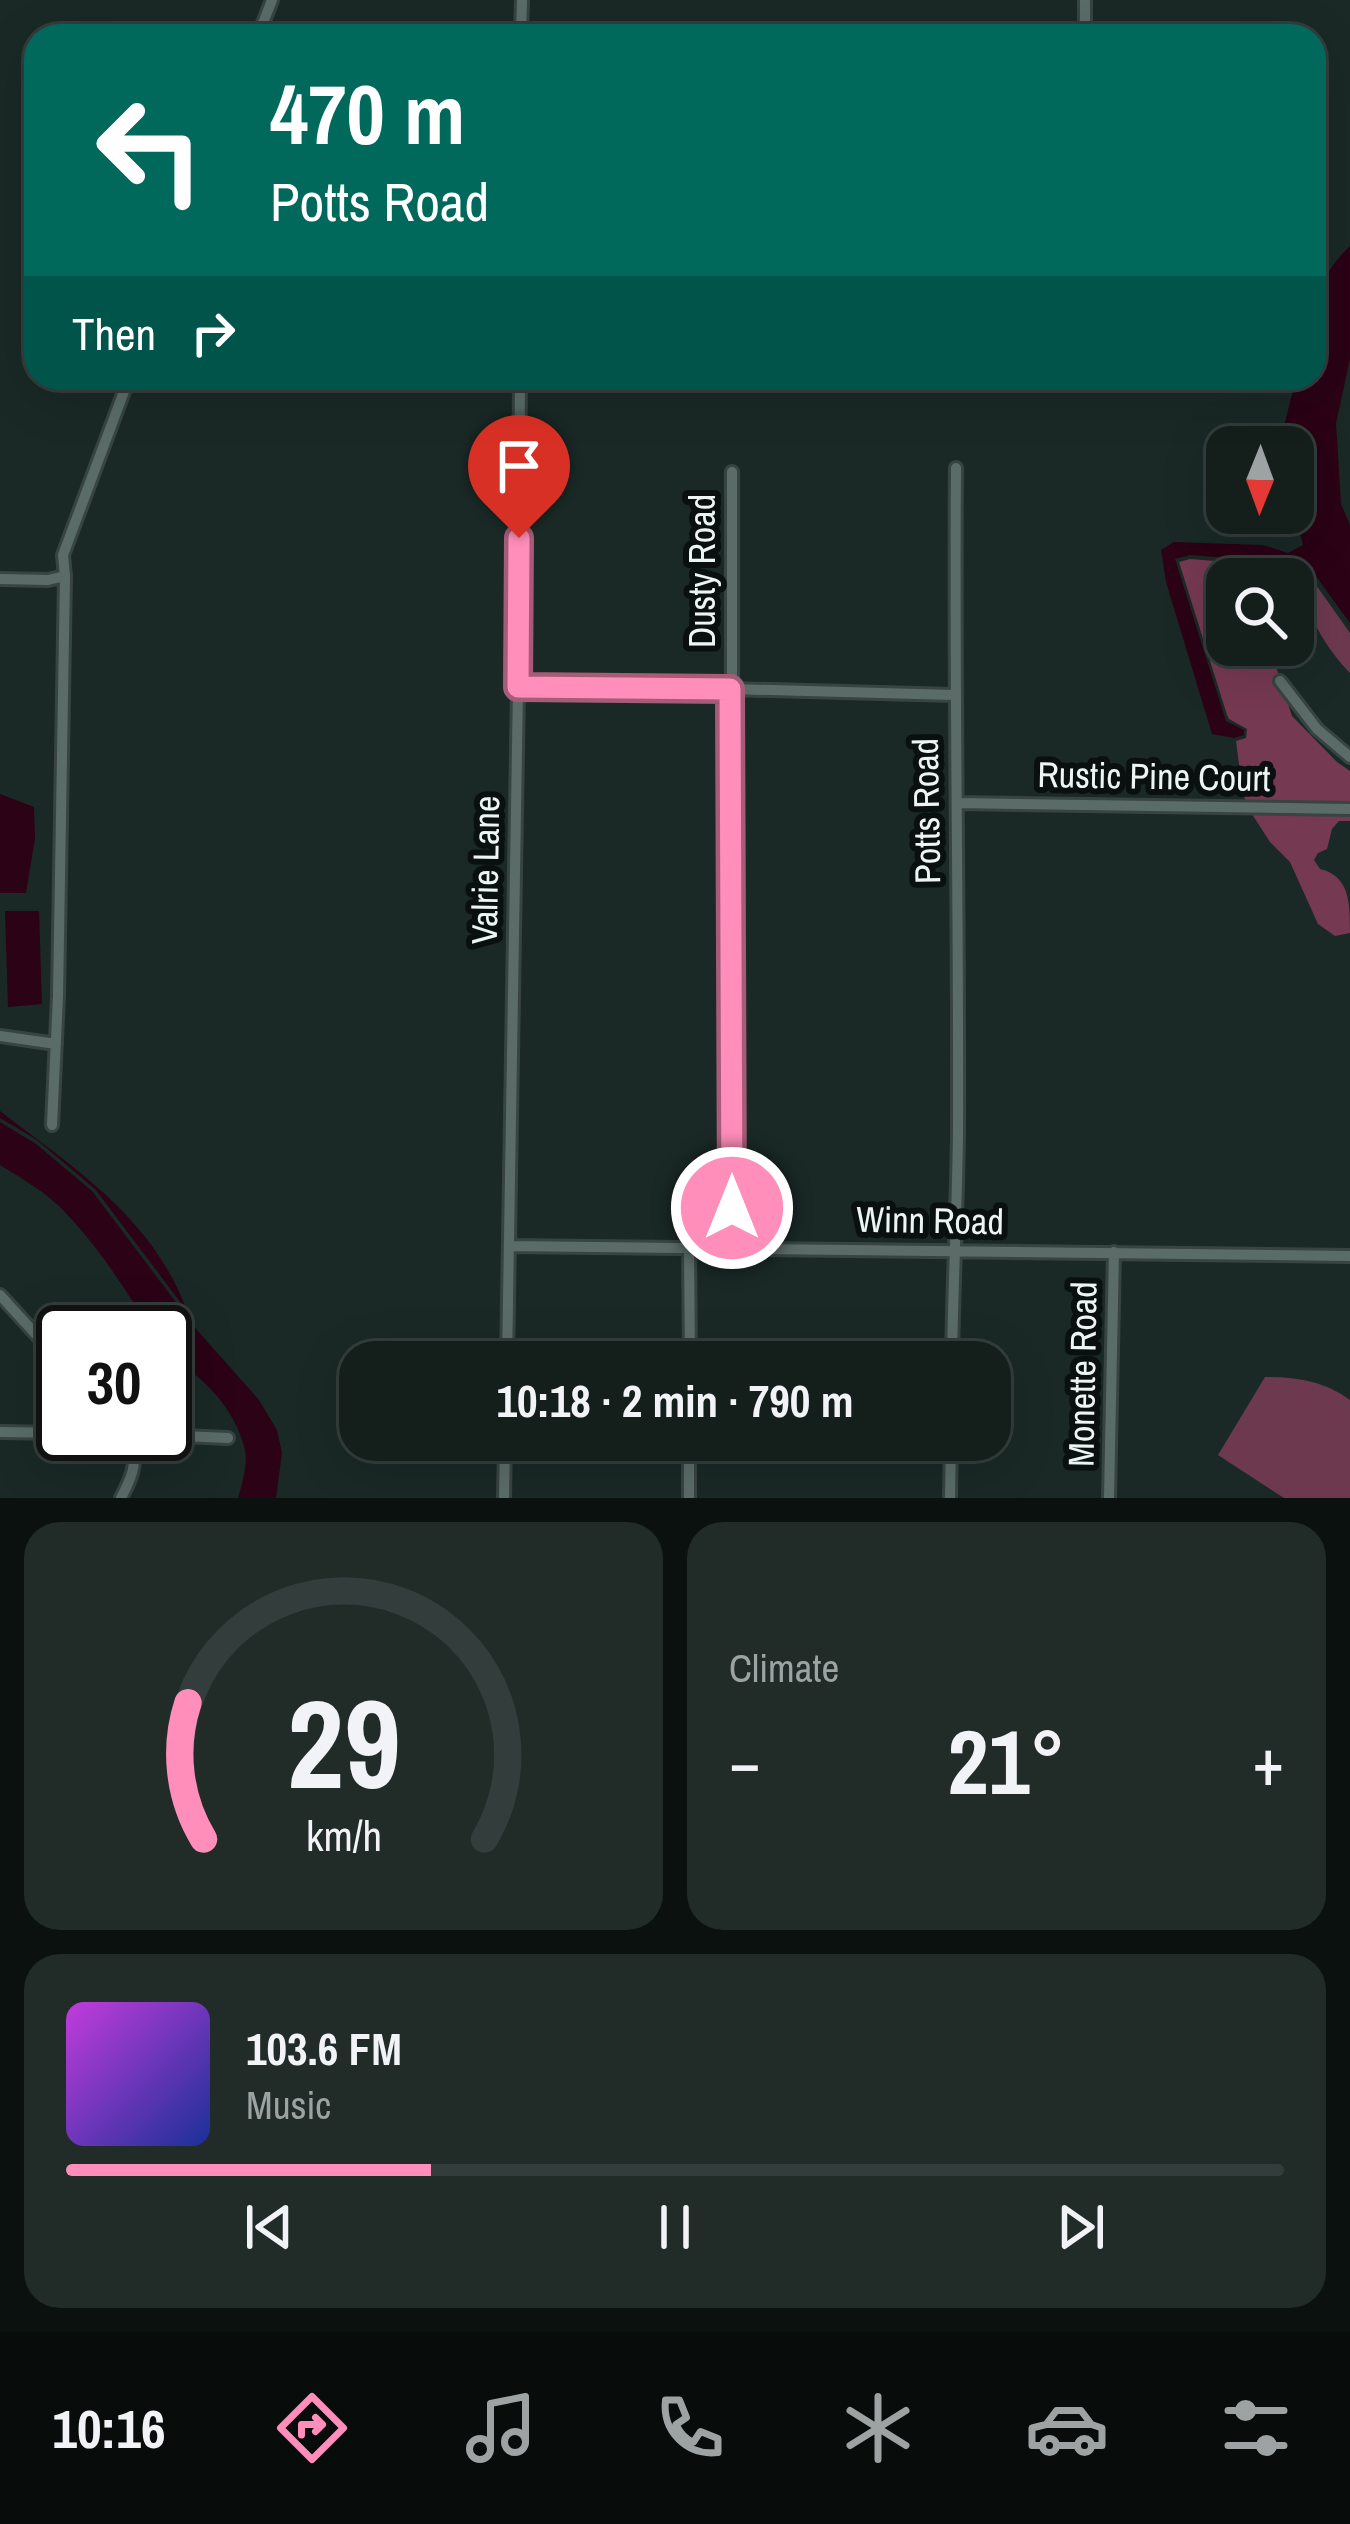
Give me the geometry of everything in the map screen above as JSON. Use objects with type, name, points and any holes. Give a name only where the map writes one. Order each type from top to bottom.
[{"type":"street","points":[[52,1125],[62,555],[124,390]]},
{"type":"street","name":"Valrie Lane","points":[[507,1341],[520,390]]},
{"type":"street","points":[[954,695],[956,468]]},
{"type":"street","name":"Dusty Road","points":[[732,472],[732,1247]]},
{"type":"street","points":[[0,579],[64,576]]},
{"type":"street","points":[[1280,681],[1317,728],[1350,757]]},
{"type":"street","name":"Potts Road","points":[[518,687],[954,695],[958,803],[953,1341]]},
{"type":"street","name":"Rustic Pine Court","points":[[958,803],[1350,809]]},
{"type":"street","points":[[0,1036],[56,1044]]},
{"type":"street","name":"Winn Road","points":[[509,1246],[1350,1256]]},
{"type":"street","points":[[688,1246],[690,1341]]},
{"type":"street","name":"Monette Road","points":[[1109,1498],[1114,1252]]},
{"type":"street","points":[[0,1294],[36,1334]]},
{"type":"street","points":[[0,1432],[36,1433]]},
{"type":"street","points":[[192,1436],[227,1438]]},
{"type":"street","points":[[121,1498],[134,1474],[135,1461]]},
{"type":"street","points":[[504,1498],[505,1461]]},
{"type":"street","points":[[689,1461],[689,1498]]},
{"type":"street","points":[[950,1498],[951,1461]]},
{"type":"shaded area","points":[[1350,246],[1350,359],[1336,423],[1341,504],[1350,525],[1350,623],[1314,574],[1314,558],[1190,555],[1175,559],[1226,721],[1244,730],[1244,735],[1234,738],[1212,734],[1166,582],[1161,550],[1174,542],[1263,545],[1288,553],[1303,545],[1300,534],[1314,534],[1314,426],[1284,426],[1293,390],[1326,390],[1326,276]]},
{"type":"shaded area","points":[[1206,560],[1206,648],[1179,562]]},
{"type":"shaded area","points":[[1314,582],[1350,633],[1350,673],[1332,651],[1316,625]]},
{"type":"shaded area","points":[[1212,666],[1276,666],[1292,716],[1350,771],[1350,821],[1339,821],[1327,849],[1314,860],[1343,884],[1350,933],[1335,936],[1318,924],[1290,862],[1250,811],[1236,741],[1246,738],[1247,729],[1227,715]]},
{"type":"shaded area","points":[[0,794],[34,807],[35,838],[26,893],[0,893]]},
{"type":"shaded area","points":[[5,911],[39,911],[42,1004],[8,1007]]},
{"type":"shaded area","points":[[0,1111],[83,1175],[133,1222],[172,1278],[184,1305],[95,1189],[37,1140],[0,1118]]},
{"type":"shaded area","points":[[0,1122],[36,1144],[92,1191],[178,1305],[135,1305],[62,1209],[0,1165]]},
{"type":"shaded area","points":[[192,1324],[259,1400],[277,1430],[282,1453],[276,1498],[238,1498],[245,1450],[216,1394],[192,1372]]},
{"type":"shaded area","points":[[1265,1377],[1310,1381],[1350,1400],[1350,1498],[1284,1498],[1218,1455]]},
{"type":"route","points":[[519,538],[518,687],[730,689],[732,1208]]}]
